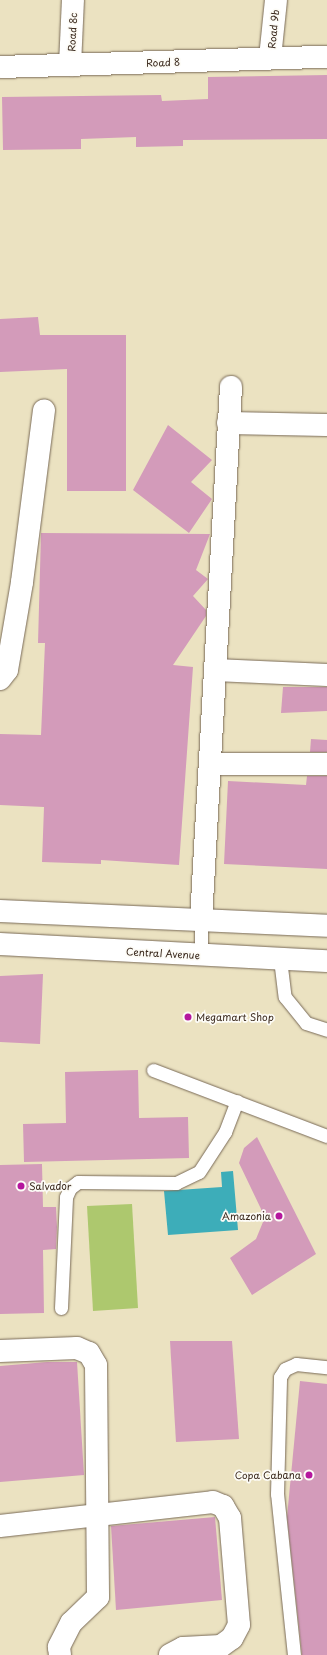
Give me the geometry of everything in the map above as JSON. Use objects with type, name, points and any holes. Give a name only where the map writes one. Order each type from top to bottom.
[{"type":"street","name":"Road 8c","points":[[70,65],[73,0]]},
{"type":"street","name":"Road 9b","points":[[270,58],[276,0]]},
{"type":"street","name":"Road 8","points":[[0,67],[327,57]]},
{"type":"street","points":[[201,920],[231,387]]},
{"type":"street","points":[[0,679],[7,670],[22,582],[44,410]]},
{"type":"street","points":[[228,423],[327,425]]},
{"type":"street","points":[[215,670],[327,675]]},
{"type":"street","points":[[210,764],[327,764]]},
{"type":"street","points":[[0,911],[327,926]]},
{"type":"street","name":"Central Avenue","points":[[0,944],[327,961]]},
{"type":"street","points":[[0,1351],[77,1348],[89,1353],[96,1365],[96,1515],[98,1597],[71,1623],[59,1647],[60,1655]]},
{"type":"street","points":[[0,1526],[213,1502],[223,1506],[230,1518],[239,1625],[232,1638],[221,1646],[182,1648],[170,1655]]},
{"type":"lane","points":[[201,920],[201,955]]},
{"type":"lane","points":[[280,959],[285,997],[306,1023],[327,1030]]},
{"type":"lane","points":[[153,1070],[327,1136]]},
{"type":"lane","points":[[61,1308],[66,1197],[70,1188],[78,1182],[176,1183],[199,1172],[225,1132],[237,1101]]},
{"type":"lane","points":[[294,1655],[277,1494],[280,1377],[285,1369],[296,1364],[327,1367]]},
{"type":"green space","points":[[132,1204],[138,1308],[93,1311],[87,1206]]},
{"type":"water","points":[[233,1171],[238,1230],[168,1235],[164,1191],[222,1187],[221,1172]]},
{"type":"building","points":[[327,75],[327,139],[183,140],[183,146],[136,147],[136,137],[81,139],[81,149],[3,150],[2,97],[161,95],[162,101],[208,99],[208,77]]},
{"type":"building","points":[[38,317],[40,335],[126,335],[126,491],[67,491],[67,369],[0,372],[0,319]]},
{"type":"building","points":[[168,425],[212,460],[191,482],[212,499],[189,533],[133,490]]},
{"type":"building","points":[[41,533],[210,534],[196,570],[208,579],[193,596],[206,610],[206,616],[173,665],[193,667],[179,865],[101,860],[101,864],[42,862],[44,807],[0,805],[0,734],[41,735],[45,643],[38,643]]},
{"type":"building","points":[[283,687],[327,687],[327,711],[281,713]]},
{"type":"building","points":[[311,739],[327,740],[327,752],[310,752]]},
{"type":"building","points":[[307,776],[327,776],[327,869],[224,864],[228,781],[306,785]]},
{"type":"building","points":[[43,974],[40,1044],[0,1042],[0,976]]},
{"type":"building","points":[[138,1070],[139,1118],[188,1117],[189,1158],[24,1162],[23,1124],[66,1123],[65,1072]]},
{"type":"building","name":"Amazonia","points":[[257,1137],[316,1254],[252,1295],[230,1258],[256,1239],[263,1222],[261,1209],[239,1163],[244,1148]]},
{"type":"building","points":[[42,1164],[43,1207],[56,1207],[57,1227],[56,1249],[43,1250],[44,1313],[0,1314],[0,1165]]},
{"type":"building","points":[[170,1341],[232,1341],[239,1439],[176,1442]]},
{"type":"building","points":[[47,1362],[77,1362],[84,1475],[0,1482],[0,1366]]},
{"type":"building","name":"Copa Cabana","points":[[300,1381],[327,1384],[327,1655],[302,1655],[287,1517]]},
{"type":"building","points":[[215,1517],[222,1600],[116,1610],[111,1526]]},
{"type":"place","name":"Megamart Shop","points":[[188,1017]]},
{"type":"place","name":"Salvador","points":[[21,1186]]},
{"type":"place","name":"Amazonia","points":[[279,1216]]},
{"type":"place","name":"Copa Cabana","points":[[309,1475]]}]
